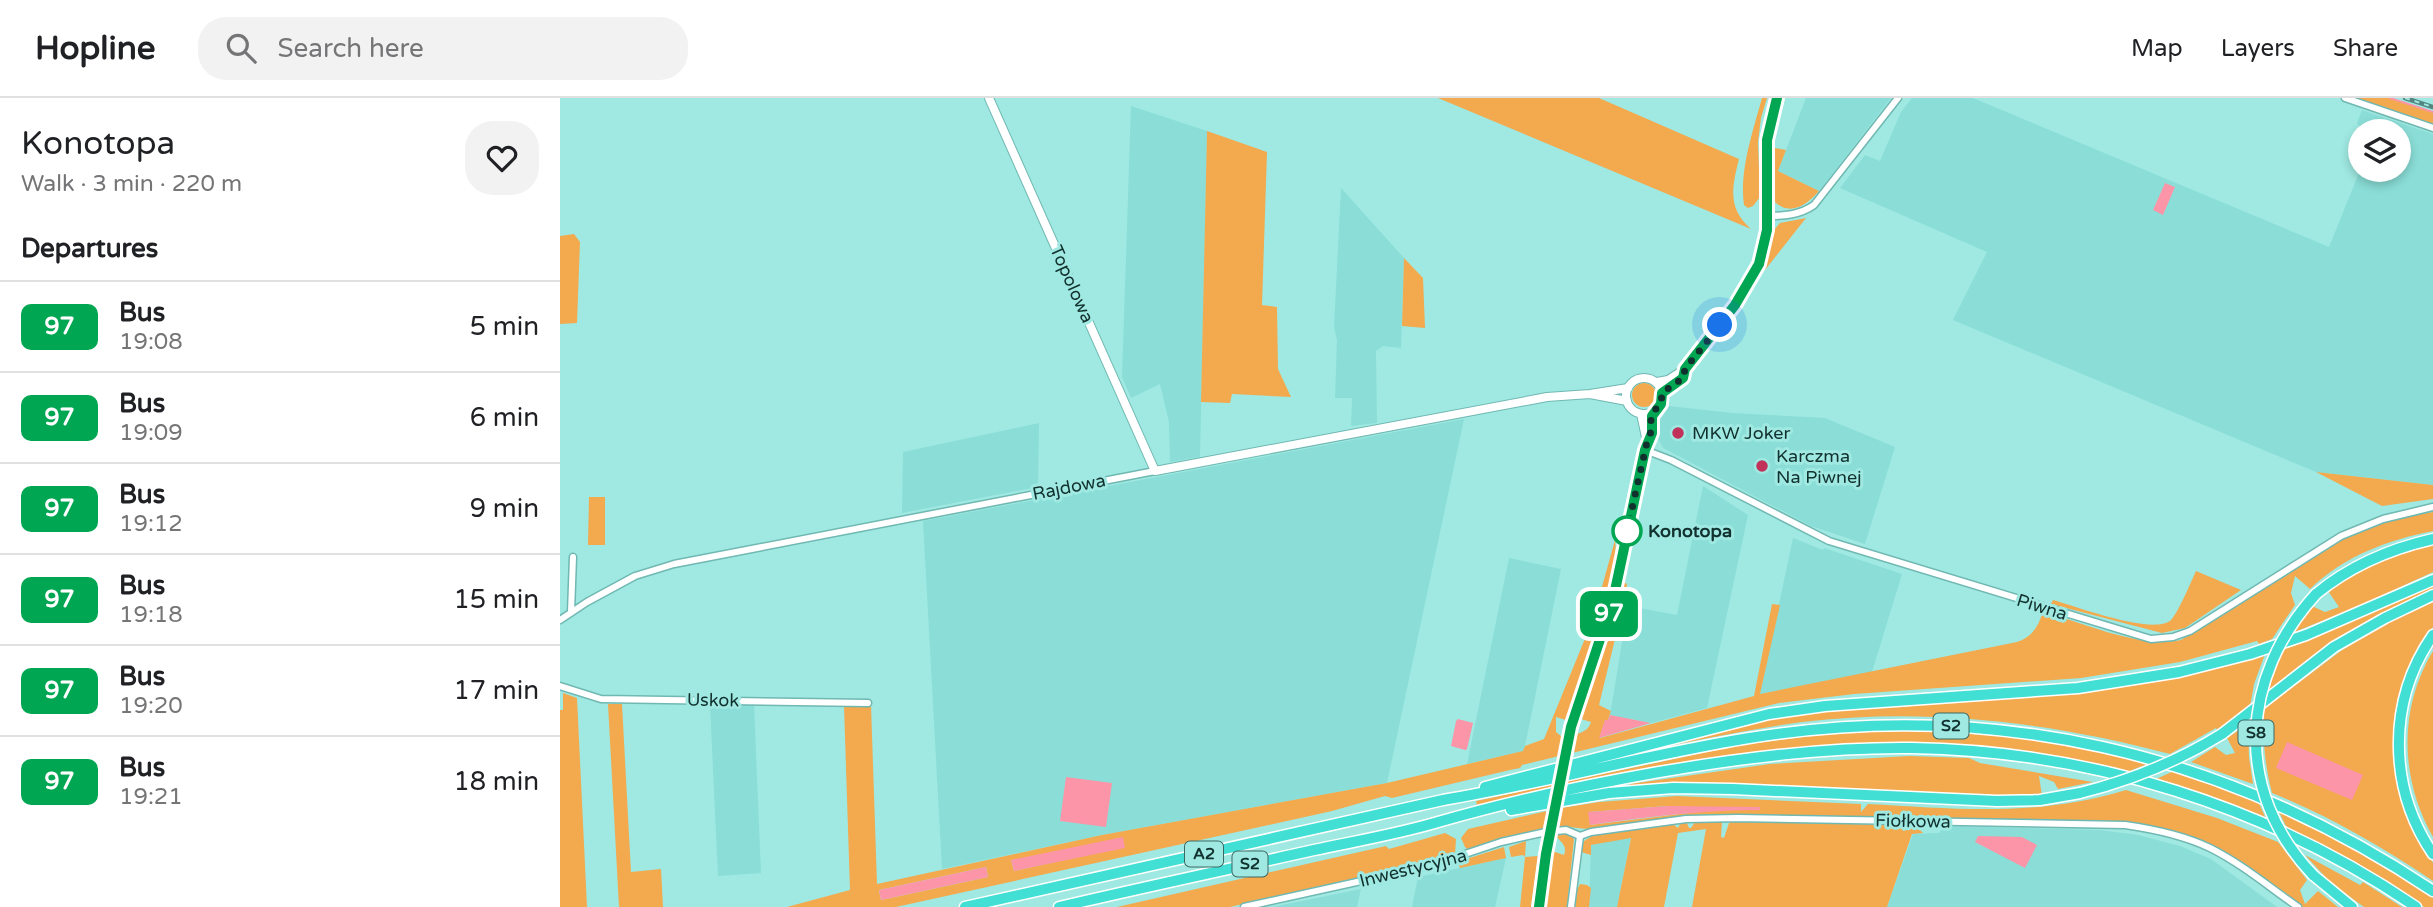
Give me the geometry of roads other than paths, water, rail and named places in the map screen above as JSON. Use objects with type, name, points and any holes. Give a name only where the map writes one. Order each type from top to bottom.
[{"type":"highway","name":"S8","points":[[2352,907],[2313,875],[2291,849],[2272,813],[2260,776],[2256,738],[2259,698],[2271,659],[2290,625],[2316,594],[2342,574],[2373,557],[2433,539]]},
{"type":"highway","points":[[1443,800],[1483,787],[1769,714],[1825,706],[2078,688],[2179,672],[2250,654],[2306,635],[2433,580]]},
{"type":"highway","points":[[1440,822],[1457,822],[1567,798],[1673,788],[1997,801],[2040,800],[2080,793],[2154,771],[2182,758],[2222,734],[2334,648],[2385,618],[2433,595]]},
{"type":"highway","points":[[2433,635],[2417,661],[2406,690],[2399,747],[2402,779],[2410,809],[2433,854]]},
{"type":"highway","name":"S2","points":[[1443,800],[1511,789],[1692,749],[1780,734],[1870,726],[1933,725],[1980,728],[2050,737],[2127,752],[2218,779],[2325,826],[2433,891]]},
{"type":"highway","name":"S2","points":[[1059,907],[1440,822],[1548,794],[1711,763],[1813,752],[1910,748],[1978,751],[2084,767],[2202,799],[2319,849],[2416,907]]},
{"type":"highway","name":"A2","points":[[965,907],[1443,800]]},
{"type":"street","name":"Topolowa","points":[[989,98],[1155,471]]},
{"type":"street","points":[[1654,412],[1641,414],[1633,411],[1626,401],[1628,388],[1633,381],[1641,378],[1657,382],[1668,380],[1685,369],[1735,305],[1759,264],[1765,245],[1767,216],[1767,140],[1777,98]]},
{"type":"street","points":[[1767,216],[1787,216],[1803,212],[1814,205],[1898,98]]},
{"type":"street","points":[[2345,98],[2433,128]]},
{"type":"street","points":[[1662,393],[1683,378],[1685,369]]},
{"type":"street","points":[[1539,907],[1547,847],[1571,727],[1613,600],[1646,446],[1651,436],[1654,412],[1661,404],[1662,393],[1657,382]]},
{"type":"street","name":"Rajdowa","points":[[560,620],[635,576],[674,564],[1547,397],[1628,388]]},
{"type":"street","name":"Rajdowa","points":[[1590,394],[1626,401]]},
{"type":"street","points":[[1641,414],[1646,446]]},
{"type":"street","name":"Piwna","points":[[1646,446],[1829,541],[2151,639],[2174,637],[2190,631],[2341,536],[2383,519],[2433,507]]},
{"type":"street","points":[[571,612],[573,557]]},
{"type":"street","name":"Uskok","points":[[560,685],[601,699],[868,703]]},
{"type":"street","name":"Fiołkowa","points":[[1580,835],[1675,820],[1738,818],[2125,825],[2152,829],[2208,847],[2234,861],[2298,907]]},
{"type":"street","name":"Inwestycyjna","points":[[1244,907],[1429,866],[1501,842],[1546,832],[1566,830],[1580,835]]},
{"type":"street","points":[[1571,907],[1580,835]]},
{"type":"waterway","points":[[2390,98],[2433,112]]},
{"type":"railway","points":[[2405,98],[2433,107]]},
{"type":"place","name":"MKW Joker","points":[[1678,433]]},
{"type":"place","name":"Karczma Na Piwnej","points":[[1762,466]]},
{"type":"place","name":"Konotopa","points":[[1627,531]]}]
